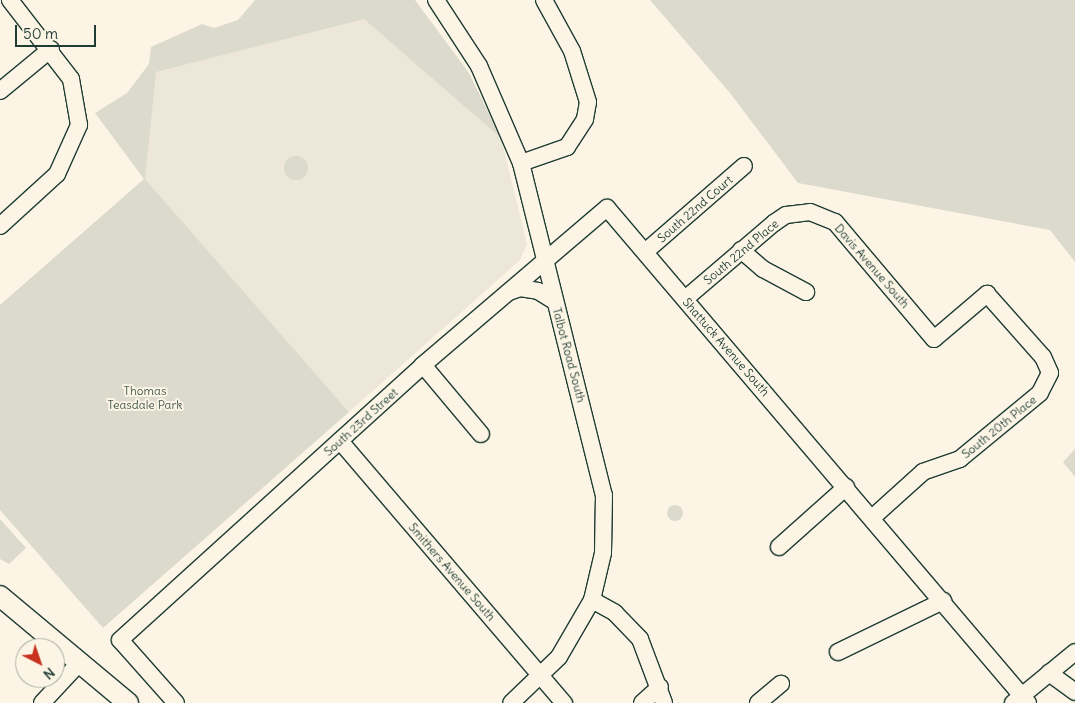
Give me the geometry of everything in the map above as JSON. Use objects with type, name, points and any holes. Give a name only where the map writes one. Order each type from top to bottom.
[{"type":"main road","points":[[0,596],[81,661],[128,703]]},
{"type":"street","points":[[0,226],[46,187],[66,159],[79,125],[79,108],[71,79],[51,49],[10,0]]},
{"type":"street","name":"Talbot Road South","points":[[436,0],[480,66],[521,164],[544,262],[604,495],[603,553],[592,600],[575,633],[542,676],[511,703]]},
{"type":"street","points":[[521,164],[567,147],[585,120],[588,102],[572,50],[544,0]]},
{"type":"street","points":[[0,91],[51,49]]},
{"type":"street","name":"South 22nd Court","points":[[645,252],[744,166]]},
{"type":"street","name":"South 23rd Street","points":[[176,703],[120,640],[423,365],[607,208]]},
{"type":"street","name":"Shattuck Avenue South","points":[[607,208],[873,517],[943,601],[1021,701]]},
{"type":"street","name":"South 22nd Place","points":[[684,299],[780,219],[800,212]]},
{"type":"street","name":"Davis Avenue South","points":[[800,212],[835,222],[934,339],[987,294],[1043,357],[1048,382]]},
{"type":"street","points":[[741,250],[763,269],[806,292]]},
{"type":"street","points":[[509,292],[520,288],[538,291],[554,301]]},
{"type":"street","points":[[423,365],[481,434]]},
{"type":"street","name":"South 20th Place","points":[[873,517],[923,472],[960,459],[1048,382]]},
{"type":"street","name":"Smithers Avenue South","points":[[340,441],[564,703]]},
{"type":"street","points":[[779,547],[846,487]]},
{"type":"street","points":[[592,600],[614,613],[640,639],[660,687],[664,703]]},
{"type":"street","points":[[838,652],[846,651],[943,601]]},
{"type":"street","points":[[1021,701],[1049,673],[1075,652]]},
{"type":"street","points":[[42,703],[81,661]]},
{"type":"street","points":[[1049,673],[1075,692]]},
{"type":"street","points":[[758,703],[781,684]]},
{"type":"street","points":[[642,703],[660,687]]},
{"type":"shaded area","points":[[361,13],[501,138],[527,244],[520,260],[349,412],[145,179],[143,73]]},
{"type":"green space","name":"Thomas Teasdale Park","points":[[255,0],[415,0],[469,73],[501,138],[364,19],[156,72],[145,179],[349,412],[103,628],[0,510],[0,305],[144,179],[95,113],[127,93],[149,64],[151,47],[202,24],[214,28],[238,20]]},
{"type":"green space","points":[[650,0],[1075,0],[1075,262],[1050,230],[798,183],[730,93]]},
{"type":"green space","points":[[296,156],[301,157],[307,163],[307,173],[301,179],[296,180],[291,179],[285,173],[284,168],[285,163],[291,157]]},
{"type":"green space","points":[[1075,449],[1075,477],[1063,462]]},
{"type":"green space","points":[[672,505],[678,505],[683,510],[681,519],[672,521],[667,516],[667,510]]},
{"type":"green space","points":[[0,519],[26,548],[9,564],[0,559]]}]
